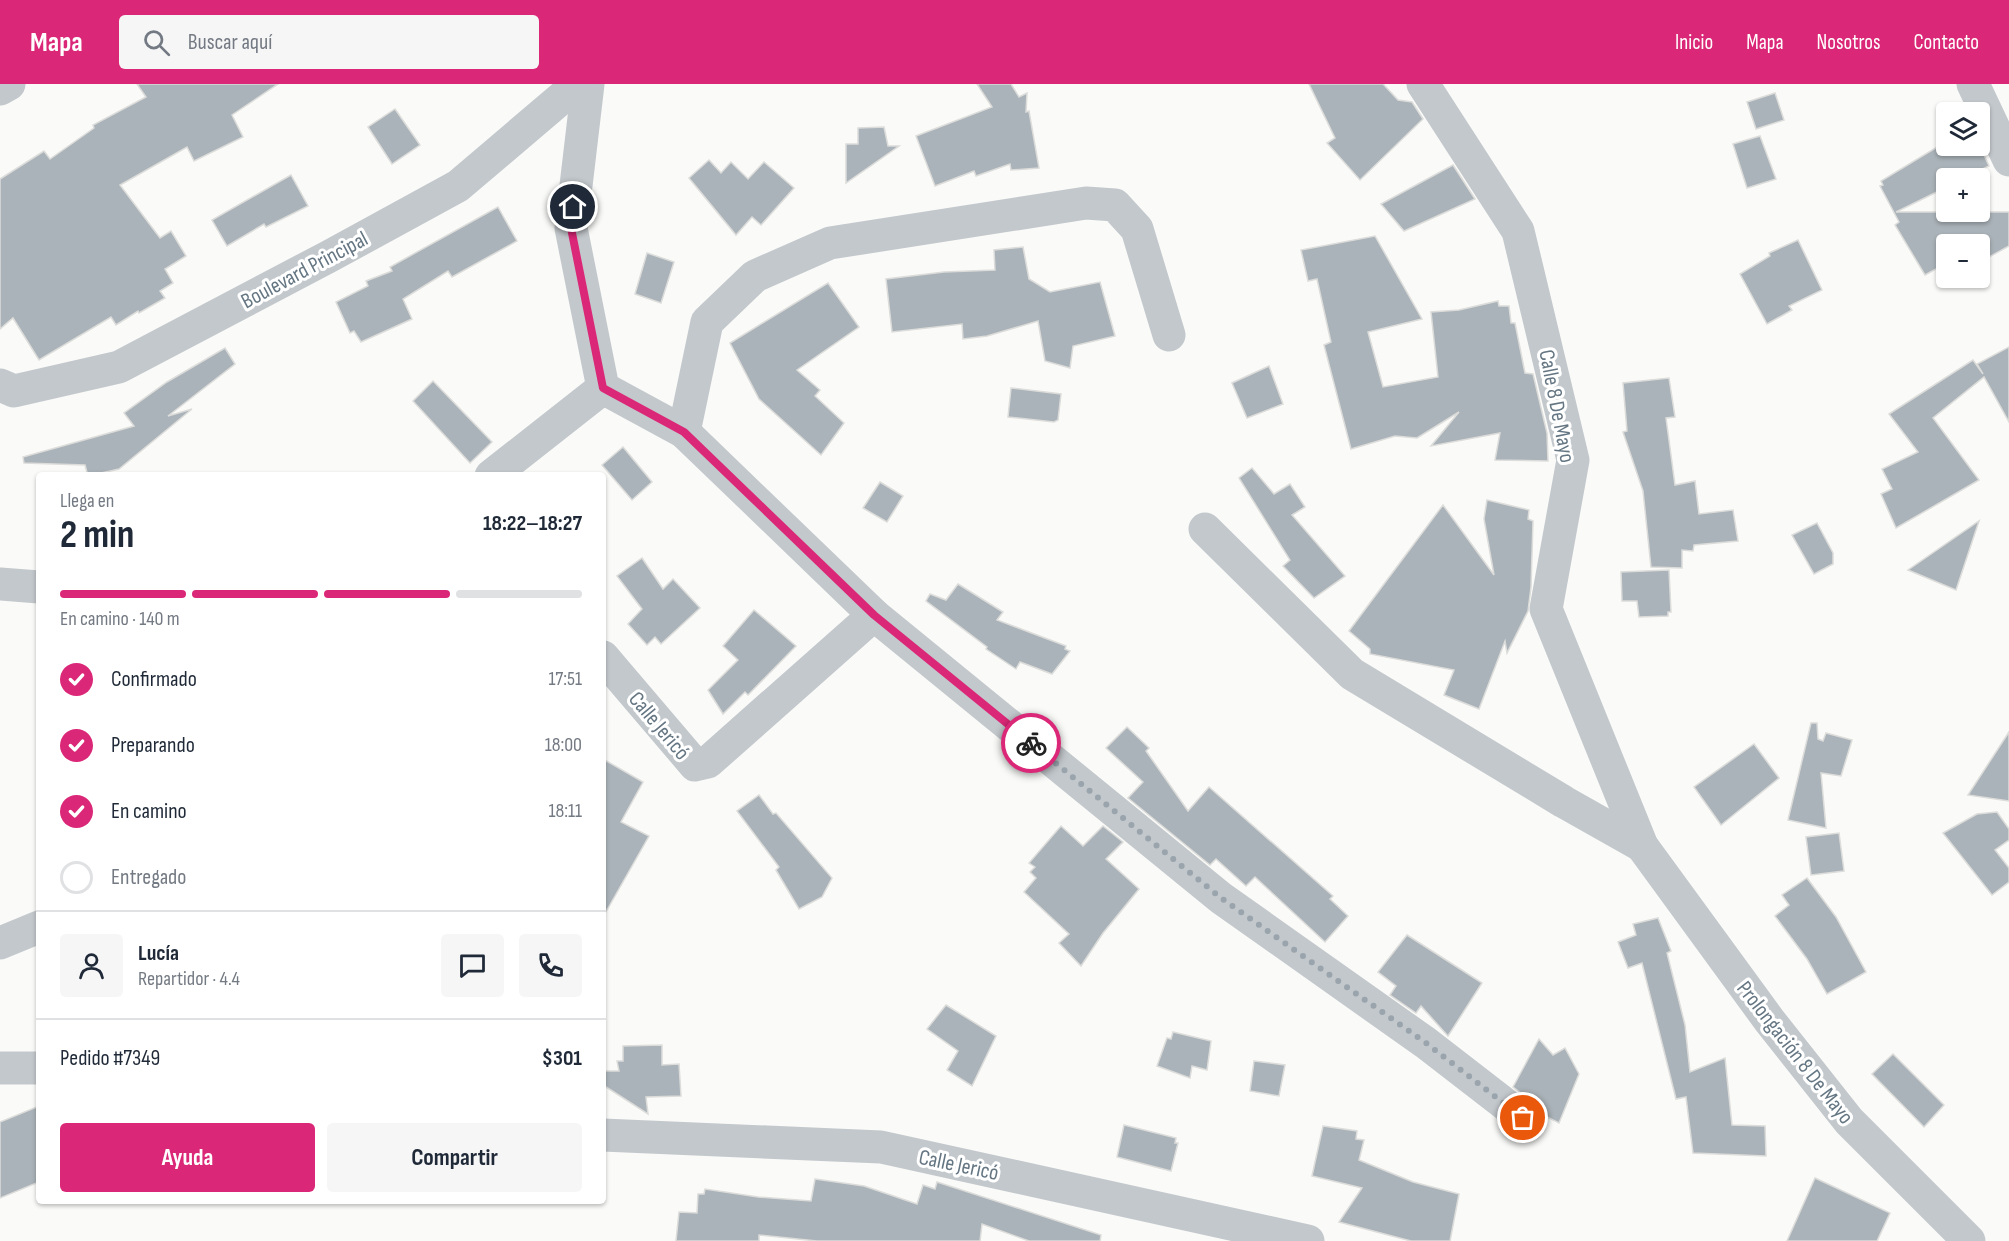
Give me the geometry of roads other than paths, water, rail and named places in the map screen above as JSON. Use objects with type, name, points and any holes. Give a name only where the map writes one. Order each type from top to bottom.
[{"type":"street","points":[[0,89],[9,84]]},
{"type":"street","name":"Boulevard Principal","points":[[0,385],[14,391],[118,367],[458,186],[578,84]]},
{"type":"street","points":[[588,84],[571,228],[603,388]]},
{"type":"street","name":"Calle 8 De Mayo","points":[[1423,84],[1518,231],[1573,460],[1546,609],[1642,846]]},
{"type":"street","points":[[1973,84],[2009,160]]},
{"type":"street","points":[[684,432],[707,321],[755,276],[830,243],[1086,203],[1115,205],[1137,229],[1169,335]]},
{"type":"street","points":[[603,388],[684,432],[874,615],[1221,898],[1426,1043],[1523,1118]]},
{"type":"street","points":[[496,472],[603,388]]},
{"type":"street","points":[[1205,529],[1352,674],[1564,802],[1642,846]]},
{"type":"street","points":[[0,584],[36,587]]},
{"type":"street","name":"Calle Jericó","points":[[606,661],[694,765],[708,762],[874,615]]},
{"type":"street","name":"Prolongación 8 De Mayo","points":[[1642,846],[1769,1020],[1849,1121],[1970,1241]]},
{"type":"street","points":[[0,943],[36,928]]},
{"type":"street","points":[[0,1068],[36,1068]]},
{"type":"street","name":"Calle Jericó","points":[[606,1135],[881,1147],[1308,1241]]}]
